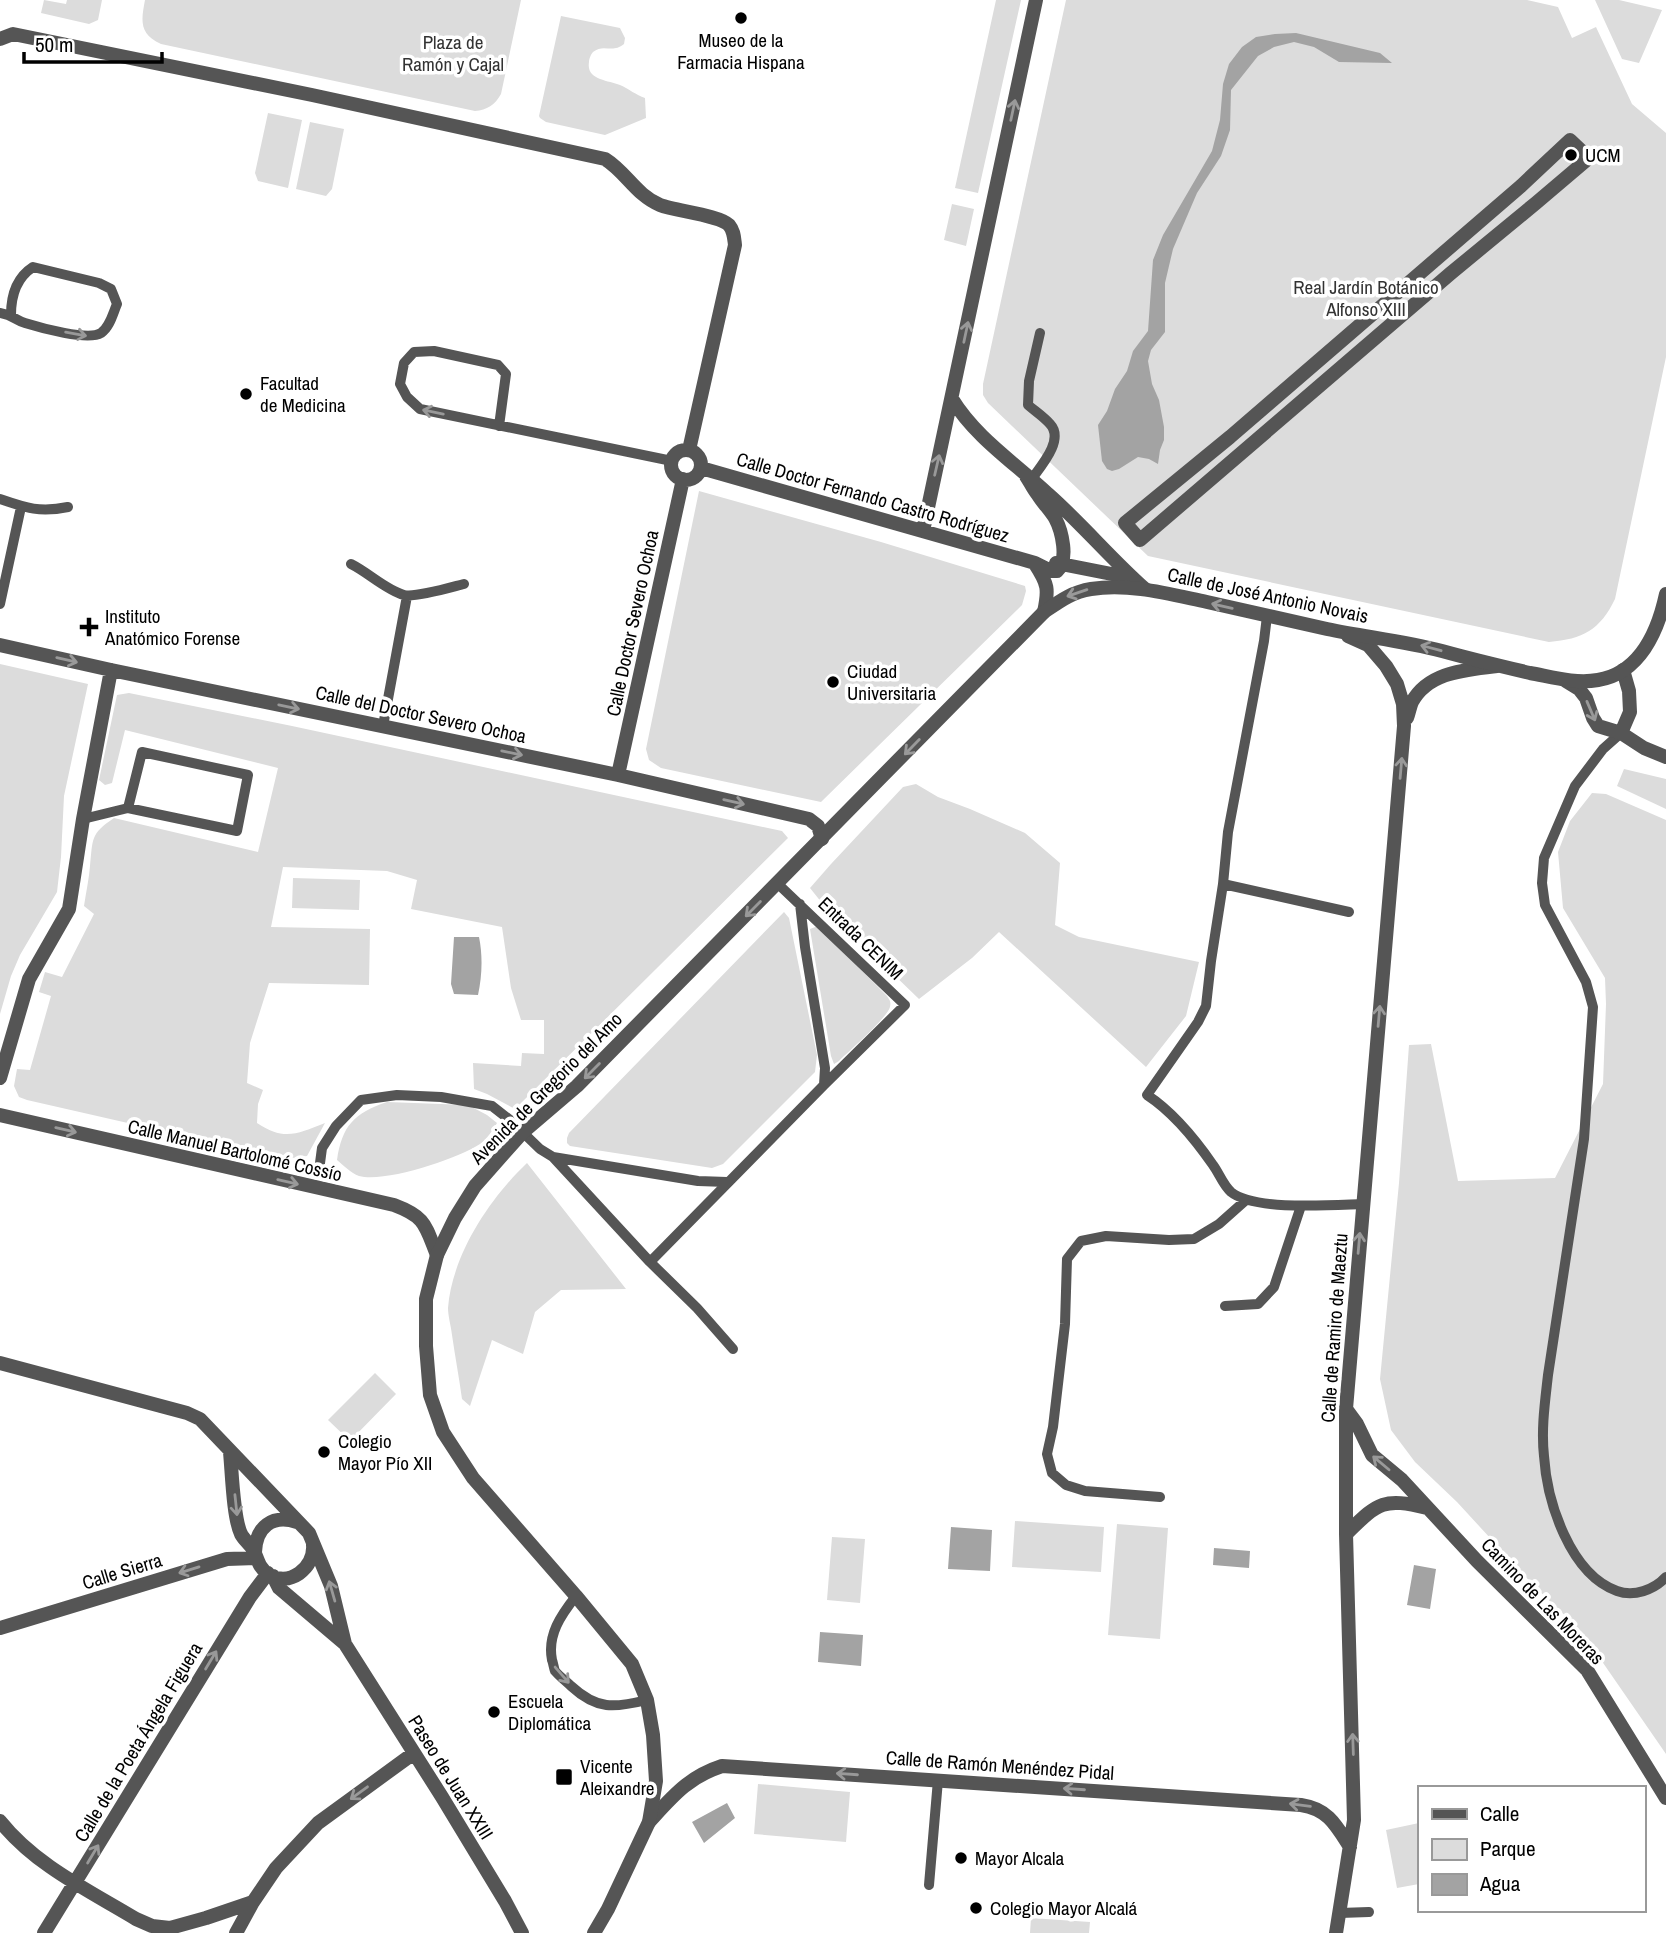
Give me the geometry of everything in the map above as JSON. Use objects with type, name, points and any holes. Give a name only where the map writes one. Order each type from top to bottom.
[{"type":"street","points":[[923,531],[1036,0]]},
{"type":"street","points":[[0,39],[13,34],[605,159],[639,192],[660,205],[726,222],[734,232],[735,246],[689,450]]},
{"type":"street","points":[[1570,140],[1589,158],[1140,540],[1124,528],[1125,523],[1514,192],[1570,140]]},
{"type":"street","name":"Calle de José Antonio Novais","points":[[952,399],[981,436],[1056,501],[1145,589],[1337,631],[1420,645],[1566,681],[1600,680],[1623,670],[1644,651],[1652,638],[1666,594]]},
{"type":"street","points":[[680,450],[689,450],[698,454],[701,468],[692,479],[683,480],[675,475],[671,466],[673,456],[680,450]]},
{"type":"street","name":"Calle Doctor Fernando Castro Rodríguez","points":[[701,468],[1035,563],[1063,563],[1133,578]]},
{"type":"street","points":[[1029,478],[1037,495],[1055,518],[1062,539],[1063,563]]},
{"type":"street","name":"Calle Doctor Severo Ochoa","points":[[618,775],[683,480]]},
{"type":"street","points":[[1035,563],[1044,578],[1048,593],[1044,612]]},
{"type":"street","name":"Avenida de Gregorio del Amo","points":[[594,1933],[649,1822],[656,1781],[647,1700],[632,1664],[576,1595],[473,1478],[443,1432],[430,1395],[426,1346],[426,1299],[437,1255],[475,1186],[522,1133],[577,1086],[1044,612],[1072,593],[1093,589],[1145,589]]},
{"type":"street","name":"Calle de Ramiro de Maeztu","points":[[1336,1933],[1354,1820],[1346,1534],[1346,1409],[1404,726],[1403,704],[1397,684],[1386,666],[1368,645],[1337,631]]},
{"type":"street","name":"Calle del Doctor Severo Ochoa","points":[[0,645],[618,775],[808,819],[818,826],[822,839]]},
{"type":"street","name":"Calle de Ramiro de Maeztu","points":[[1404,726],[1413,701],[1428,684],[1461,670],[1497,666]]},
{"type":"street","points":[[0,1078],[29,979],[69,909],[111,670]]},
{"type":"street","points":[[1621,733],[1630,712],[1629,691],[1623,670]]},
{"type":"street","points":[[1566,681],[1586,698],[1592,718],[1598,726],[1621,733],[1644,748],[1666,757]]},
{"type":"street","name":"Calle Manuel Bartolomé Cossío","points":[[0,1115],[394,1205],[420,1217],[437,1255]]},
{"type":"street","points":[[1,1368],[187,1413],[200,1419],[297,1522]]},
{"type":"street","name":"Camino de Las Moreras","points":[[1346,1409],[1357,1424],[1372,1455],[1402,1480],[1477,1561],[1587,1671],[1666,1798]]},
{"type":"street","points":[[230,1452],[241,1534],[260,1566],[279,1588],[345,1644]]},
{"type":"street","points":[[1346,1534],[1367,1513],[1385,1502],[1429,1508]]},
{"type":"street","points":[[255,1555],[258,1535],[263,1527],[271,1522],[288,1519],[304,1526],[331,1586],[345,1644]]},
{"type":"street","points":[[270,1575],[291,1577],[300,1574],[312,1559],[313,1541]]},
{"type":"street","name":"Calle Sierra","points":[[0,1628],[227,1559],[255,1555]]},
{"type":"street","name":"Calle de la Poeta Ángela Figuera","points":[[44,1933],[250,1597],[270,1575]]},
{"type":"street","name":"Paseo de Juan XXIII","points":[[345,1644],[505,1900],[522,1933]]},
{"type":"street","points":[[236,1933],[276,1868],[318,1824],[414,1753]]},
{"type":"street","name":"Calle de Ramón Menéndez Pidal","points":[[649,1822],[686,1784],[705,1772],[722,1766],[1301,1805],[1313,1807],[1328,1816],[1350,1847]]},
{"type":"street","points":[[0,1821],[14,1839],[43,1863],[152,1926],[170,1928],[253,1902]]},
{"type":"lane","points":[[0,313],[11,315],[22,323],[85,337],[101,334],[109,324],[117,304],[111,289],[99,283],[33,267],[23,274],[16,286],[11,315]]},
{"type":"lane","points":[[1029,478],[1047,459],[1055,437],[1052,425],[1028,405],[1040,333]]},
{"type":"lane","points":[[499,426],[506,374],[498,365],[434,351],[414,352],[404,363],[400,384],[407,397],[420,409],[499,426],[672,461]]},
{"type":"lane","points":[[0,499],[21,507],[47,512],[68,507]]},
{"type":"lane","points":[[0,604],[21,507]]},
{"type":"lane","points":[[351,564],[407,596],[464,584]]},
{"type":"lane","points":[[383,726],[407,596]]},
{"type":"lane","points":[[1267,616],[1227,832],[1223,884],[1210,961],[1206,1006],[1198,1022],[1147,1095],[1183,1127],[1230,1191],[1246,1200],[1301,1206],[1363,1204]]},
{"type":"lane","points":[[1621,733],[1603,749],[1575,786],[1544,858],[1542,883],[1545,905],[1587,982],[1592,1007],[1584,1139],[1548,1375],[1543,1447],[1546,1475],[1554,1506],[1570,1547],[1585,1570],[1598,1582],[1625,1594],[1641,1592],[1666,1577]]},
{"type":"lane","points":[[83,819],[128,808],[237,831],[248,775],[142,752],[128,808]]},
{"type":"lane","name":"Entrada CENIM","points":[[650,1262],[905,1005],[778,884]]},
{"type":"lane","points":[[1223,884],[1349,912]]},
{"type":"lane","name":"Entrada CENIM","points":[[800,904],[825,1068],[824,1085]]},
{"type":"lane","points":[[320,1163],[322,1148],[336,1126],[361,1100],[397,1095],[441,1097],[492,1106],[540,1149],[553,1157],[733,1349]]},
{"type":"lane","points":[[553,1157],[698,1181],[727,1182]]},
{"type":"lane","points":[[1160,1497],[1085,1491],[1066,1485],[1052,1473],[1047,1454],[1053,1427],[1065,1324],[1067,1259],[1081,1241],[1106,1236],[1194,1239],[1219,1224],[1246,1200]]},
{"type":"lane","points":[[1225,1306],[1258,1304],[1274,1287],[1301,1206]]},
{"type":"lane","points":[[576,1595],[564,1612],[552,1639],[550,1651],[555,1670],[584,1698],[606,1706],[628,1705],[647,1700]]},
{"type":"lane","points":[[929,1885],[938,1780]]},
{"type":"lane","points":[[1339,1913],[1368,1912]]},
{"type":"green space","points":[[44,0],[66,4],[67,0],[102,0],[98,20],[89,24],[41,13]]},
{"type":"green space","name":"Plaza de Ramón y Cajal","points":[[145,0],[521,0],[501,94],[490,106],[475,111],[161,44],[149,36],[143,26]]},
{"type":"green space","points":[[996,0],[1021,0],[978,193],[955,188]]},
{"type":"green space","name":"Real Jardín Botánico Alfonso XIII","points":[[1066,0],[1527,0],[1558,7],[1572,38],[1596,27],[1632,104],[1666,133],[1666,357],[1615,599],[1603,618],[1589,631],[1572,638],[1549,642],[1148,556],[988,403],[983,395],[983,384]]},
{"type":"green space","points":[[1595,0],[1619,0],[1662,10],[1639,63],[1622,59]]},
{"type":"green space","points":[[561,16],[620,28],[625,38],[624,44],[616,48],[597,49],[589,59],[589,68],[594,76],[645,98],[646,118],[605,135],[546,122],[540,118]]},
{"type":"green space","points":[[268,113],[302,120],[288,188],[258,181],[255,173]]},
{"type":"green space","points":[[310,122],[344,129],[332,189],[326,196],[296,189]]},
{"type":"green space","points":[[952,204],[974,209],[966,246],[944,240]]},
{"type":"green space","points":[[699,491],[1025,586],[1022,605],[821,802],[661,768],[649,760],[646,749]]},
{"type":"green space","points":[[0,664],[88,684],[64,796],[57,892],[20,955],[0,1014]]},
{"type":"green space","points":[[129,693],[782,831],[788,838],[515,1109],[474,1089],[473,1063],[521,1066],[522,1053],[544,1054],[544,1020],[521,1020],[511,988],[502,927],[411,909],[417,880],[387,871],[283,867],[271,927],[370,929],[369,985],[269,983],[250,1043],[247,1083],[263,1090],[258,1104],[257,1123],[275,1132],[291,1134],[325,1123],[307,1156],[292,1158],[268,1155],[27,1100],[19,1097],[14,1086],[17,1069],[30,1070],[51,996],[39,992],[45,972],[62,977],[94,914],[84,906],[94,838],[101,828],[114,818],[258,852],[278,768],[125,730],[112,783],[105,785],[99,780],[117,695]]},
{"type":"green space","points":[[1624,769],[1666,779],[1666,809],[1617,786]]},
{"type":"green space","points":[[916,784],[938,797],[1025,833],[1060,863],[1055,925],[1079,937],[1199,962],[1186,1016],[1146,1067],[999,932],[972,958],[919,999],[830,913],[810,888],[903,787]]},
{"type":"green space","points":[[1592,793],[1606,794],[1666,820],[1666,1754],[1581,1631],[1415,1462],[1391,1430],[1380,1379],[1409,1045],[1431,1044],[1458,1181],[1555,1178],[1603,1084],[1605,978],[1563,908],[1558,852],[1570,821]]},
{"type":"green space","points":[[293,878],[360,880],[359,910],[292,908]]},
{"type":"green space","points":[[784,912],[789,918],[817,1055],[815,1072],[723,1164],[712,1168],[570,1146],[567,1143],[569,1133]]},
{"type":"green space","points":[[818,926],[890,1002],[890,1007],[882,1019],[834,1064],[810,929]]},
{"type":"green space","points":[[387,1102],[468,1105],[497,1123],[480,1144],[455,1156],[403,1173],[359,1176],[337,1160],[342,1138],[358,1116]]},
{"type":"green space","points":[[527,1163],[626,1289],[561,1290],[535,1312],[523,1354],[492,1340],[470,1406],[462,1399],[448,1311],[451,1288],[465,1248],[475,1229],[500,1193]]},
{"type":"green space","points":[[375,1373],[396,1394],[350,1441],[328,1420]]},
{"type":"green space","points":[[1015,1521],[1104,1527],[1101,1572],[1012,1567]]},
{"type":"green space","points":[[1117,1524],[1168,1528],[1160,1639],[1108,1635]]},
{"type":"green space","points":[[832,1537],[865,1539],[860,1603],[827,1600]]},
{"type":"green space","points":[[758,1784],[850,1792],[846,1842],[754,1834]]},
{"type":"green space","points":[[1418,1823],[1418,1884],[1397,1888],[1386,1830]]},
{"type":"green space","points":[[1031,1918],[1090,1922],[1089,1933],[1030,1933]]},
{"type":"water","points":[[1296,33],[1380,53],[1392,63],[1339,62],[1314,47],[1294,42],[1274,47],[1258,56],[1231,90],[1230,130],[1221,156],[1197,193],[1173,249],[1165,283],[1165,332],[1151,350],[1148,361],[1164,427],[1158,464],[1138,457],[1119,469],[1107,469],[1102,461],[1098,425],[1127,371],[1133,351],[1148,331],[1153,260],[1163,235],[1212,151],[1229,64],[1242,47],[1256,37]]},
{"type":"water","points":[[454,937],[479,937],[482,966],[478,995],[454,994],[451,984]]},
{"type":"water","points":[[951,1527],[992,1530],[990,1571],[948,1569]]},
{"type":"water","points":[[1214,1548],[1250,1551],[1249,1568],[1213,1565]]},
{"type":"water","points":[[1414,1565],[1436,1569],[1430,1609],[1407,1605]]},
{"type":"water","points":[[820,1632],[863,1635],[861,1666],[818,1662]]},
{"type":"water","points":[[727,1803],[735,1818],[704,1843],[692,1822]]},
{"type":"place","name":"Museo de la Farmacia Hispana","points":[[741,18]]},
{"type":"place","name":"UCM","points":[[1571,155]]},
{"type":"place","name":"Facultad de Medicina","points":[[246,394]]},
{"type":"place","name":"Instituto Anatómico Forense","points":[[89,627]]},
{"type":"place","name":"Ciudad Universitaria","points":[[833,682]]},
{"type":"place","name":"Colegio Mayor Pío XII","points":[[324,1452]]},
{"type":"place","name":"Escuela Diplomática","points":[[494,1712]]},
{"type":"place","name":"Vicente Aleixandre","points":[[564,1777]]},
{"type":"place","name":"Mayor Alcala","points":[[961,1858]]},
{"type":"place","name":"Colegio Mayor Alcalá","points":[[976,1908]]}]
